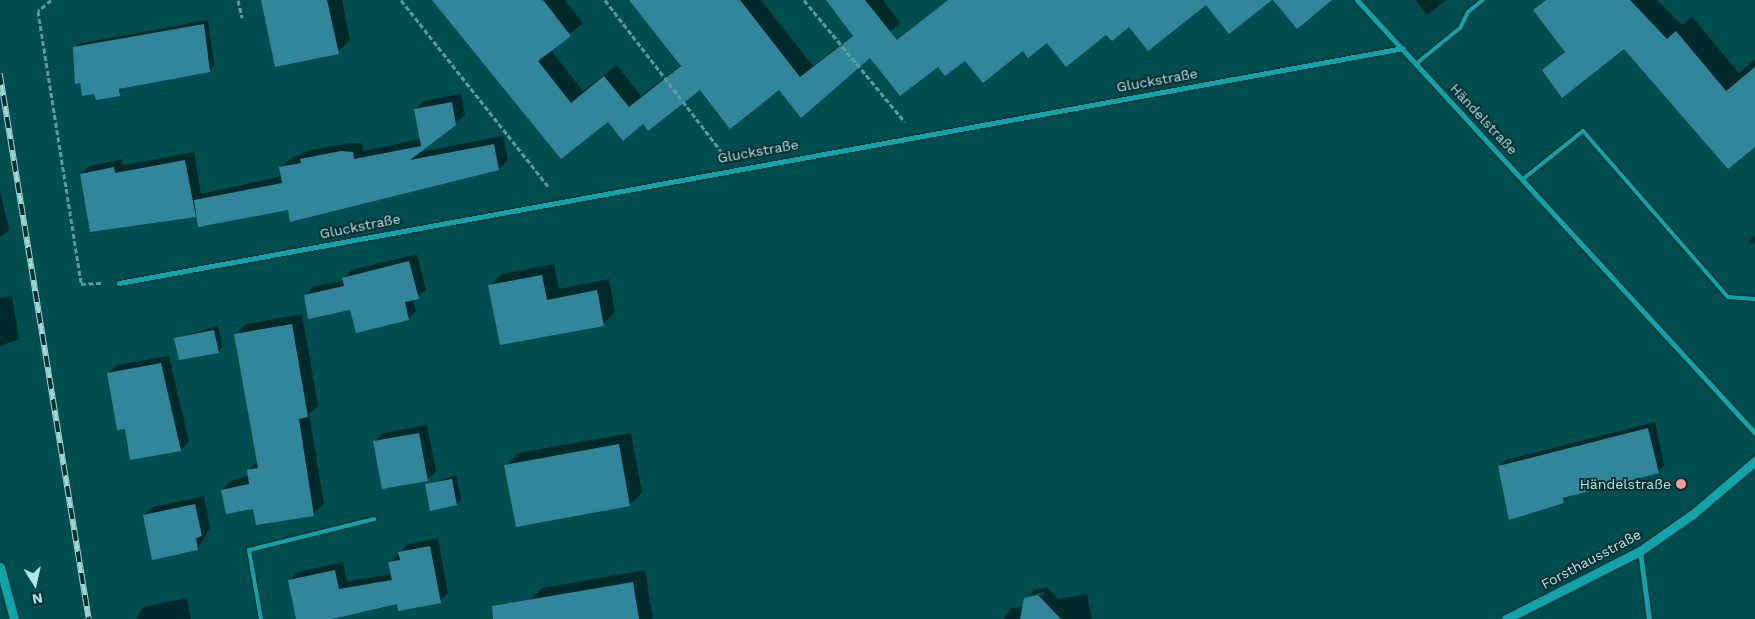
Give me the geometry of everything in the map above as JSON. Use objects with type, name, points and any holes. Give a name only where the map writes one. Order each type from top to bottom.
[{"type":"street","name":"Händelstraße","points":[[1356,0],[1417,63],[1755,433]]},
{"type":"street","name":"Gluckstraße","points":[[119,283],[733,167],[1403,48]]},
{"type":"street","name":"Forsthausstraße","points":[[1506,619],[1640,551],[1755,461]]},
{"type":"street","points":[[1640,551],[1649,619]]},
{"type":"street","points":[[0,567],[14,619]]},
{"type":"lane","points":[[1417,63],[1460,28],[1468,12],[1484,0]]},
{"type":"lane","points":[[1523,179],[1583,130],[1728,297],[1755,299]]},
{"type":"lane","points":[[262,619],[249,550],[374,519]]},
{"type":"path","points":[[51,0],[38,11],[82,284],[119,283]]},
{"type":"path","points":[[238,0],[242,18]]},
{"type":"path","points":[[401,0],[559,200]]},
{"type":"path","points":[[606,0],[733,167]]},
{"type":"path","points":[[804,0],[915,134]]},
{"type":"building","points":[[261,0],[327,0],[339,54],[275,67]]},
{"type":"building","points":[[432,0],[543,0],[571,36],[538,61],[571,103],[604,76],[629,107],[681,66],[629,0],[740,0],[800,77],[853,36],[826,0],[865,0],[897,40],[948,0],[1272,0],[1229,34],[1206,5],[1148,51],[1129,27],[1112,41],[1106,35],[1066,67],[1047,43],[1028,58],[1023,51],[983,83],[965,61],[945,76],[938,67],[900,96],[870,58],[801,118],[779,90],[730,129],[700,90],[648,131],[643,124],[623,141],[608,122],[561,159]]},
{"type":"building","points":[[1273,0],[1332,0],[1297,29]]},
{"type":"building","points":[[1546,0],[1630,0],[1667,39],[1676,31],[1726,91],[1755,67],[1755,147],[1728,169],[1624,49],[1562,98],[1542,70],[1565,52],[1533,10]]},
{"type":"building","points":[[204,24],[210,72],[119,89],[120,96],[96,100],[94,94],[82,96],[80,83],[75,84],[73,47]]},
{"type":"building","points":[[452,102],[456,125],[410,160],[494,144],[499,170],[290,222],[288,210],[198,227],[194,200],[282,183],[279,167],[301,163],[300,159],[341,151],[353,152],[354,159],[421,146],[414,109]]},
{"type":"building","points":[[185,160],[196,217],[90,232],[80,174],[114,167],[115,173]]},
{"type":"building","points":[[409,261],[419,299],[405,302],[409,320],[356,333],[350,310],[308,319],[304,295],[344,286],[342,278]]},
{"type":"building","points":[[542,275],[547,300],[597,290],[604,326],[500,345],[488,285]]},
{"type":"building","points":[[292,324],[308,417],[299,419],[314,516],[256,525],[253,509],[226,514],[221,490],[249,484],[247,470],[258,468],[234,334]]},
{"type":"building","points":[[214,330],[219,353],[179,360],[174,338]]},
{"type":"building","points":[[161,363],[181,451],[130,460],[125,429],[117,430],[107,373]]},
{"type":"building","points":[[1648,428],[1659,473],[1563,498],[1564,503],[1509,520],[1498,466]]},
{"type":"building","points":[[419,433],[428,481],[382,489],[373,441]]},
{"type":"building","points":[[619,444],[630,506],[516,527],[504,465]]},
{"type":"building","points":[[452,479],[457,505],[430,511],[425,484]]},
{"type":"building","points":[[195,504],[202,536],[196,538],[198,550],[152,560],[143,515]]},
{"type":"building","points":[[430,546],[441,603],[398,611],[397,604],[332,619],[296,619],[288,580],[335,570],[339,589],[392,580],[388,562],[400,560],[398,552]]},
{"type":"building","points":[[633,582],[639,619],[493,619],[492,606]]},
{"type":"building","points":[[1038,595],[1061,619],[1020,619],[1024,598]]},
{"type":"railway","points":[[0,74],[89,619]]},
{"type":"place","name":"Händelstraße","points":[[1681,484]]}]
